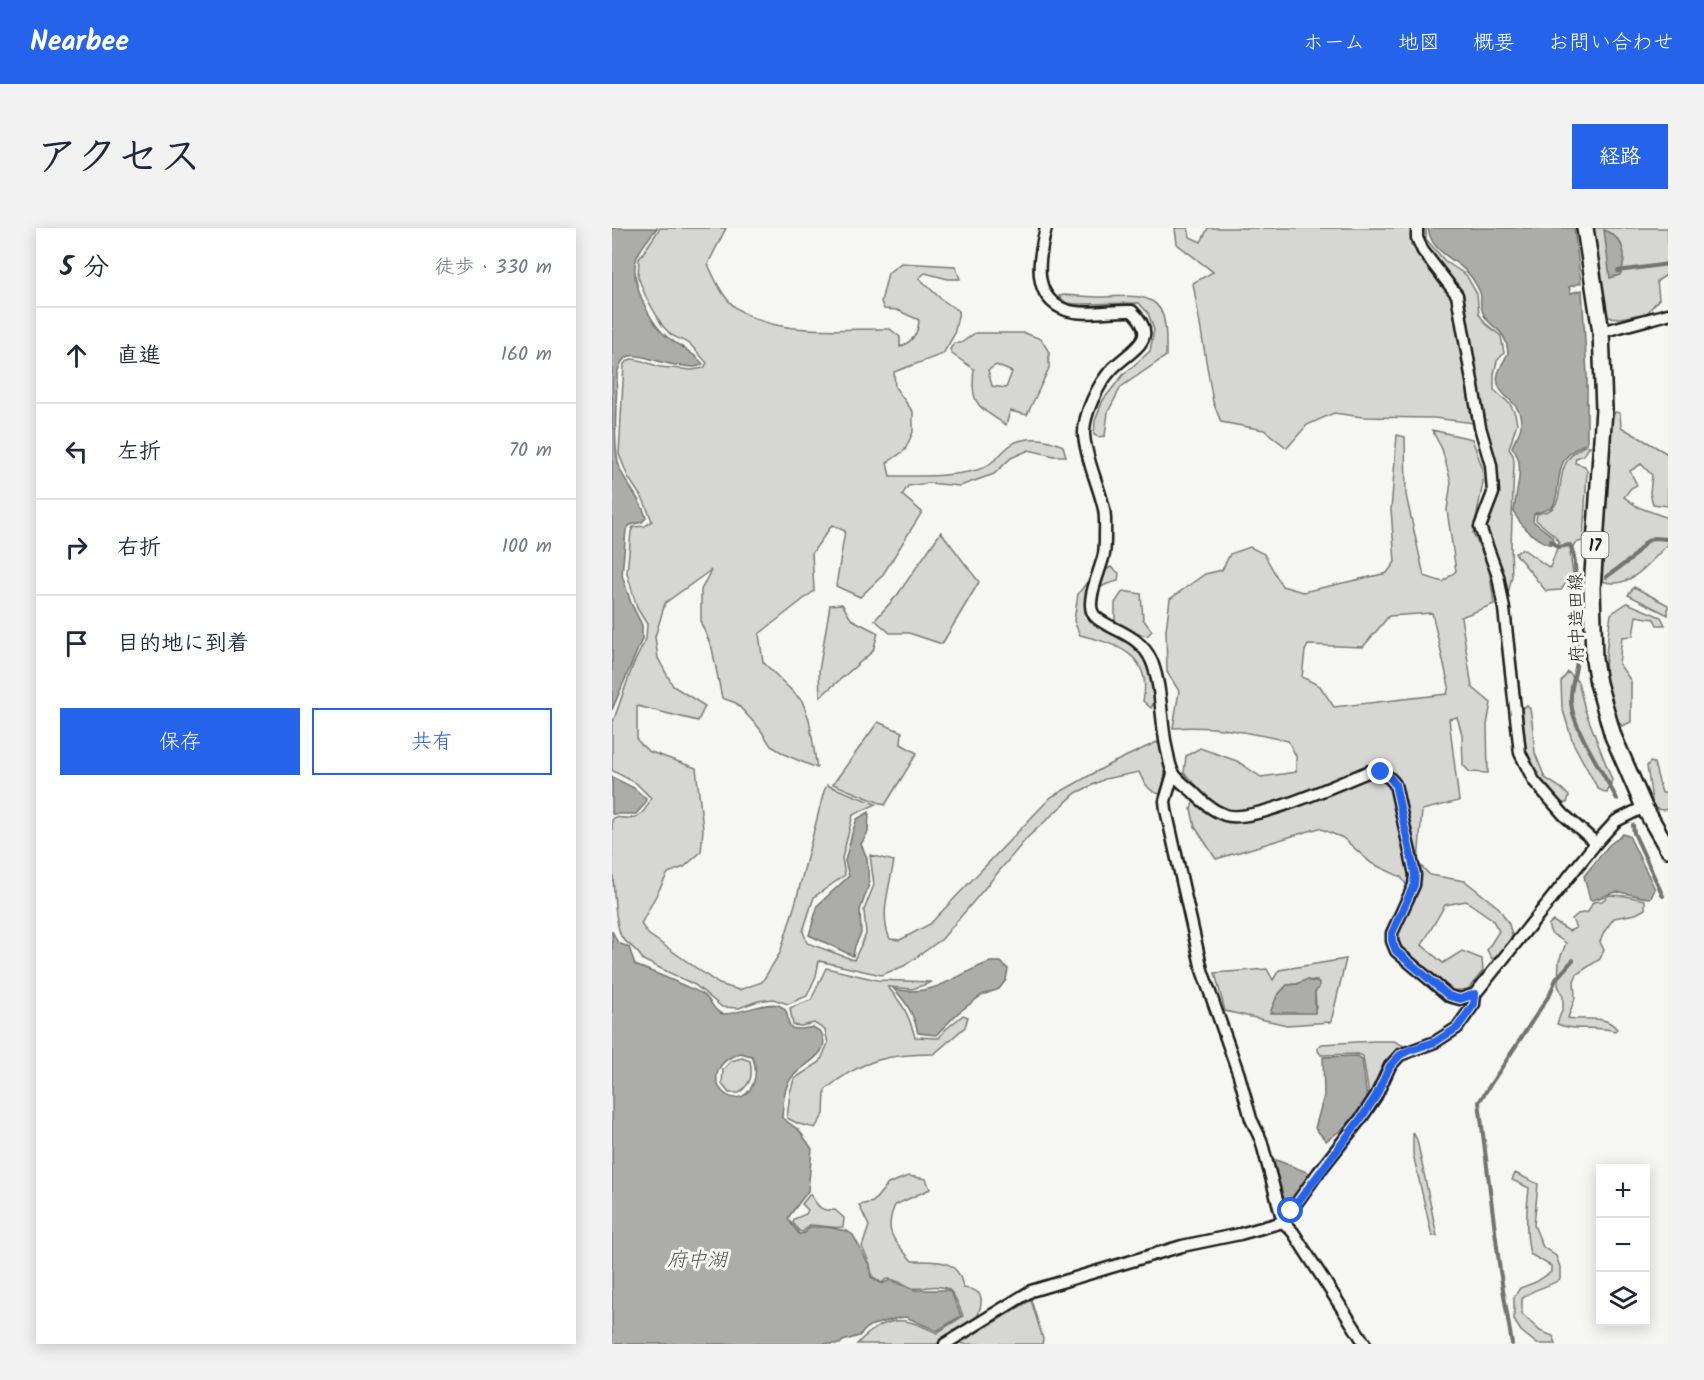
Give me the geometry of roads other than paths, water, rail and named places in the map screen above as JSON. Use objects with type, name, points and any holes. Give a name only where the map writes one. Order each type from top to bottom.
[{"type":"main road","name":"府中造田線","points":[[1586,228],[1602,332],[1604,409],[1593,589],[1594,660],[1613,736],[1644,807],[1668,849]]},
{"type":"street","points":[[1046,228],[1039,270],[1044,294],[1066,310],[1132,311],[1141,320],[1144,333],[1140,346],[1111,370],[1092,399],[1084,432],[1086,448],[1104,507],[1105,524],[1105,551],[1091,602],[1092,613],[1099,621],[1131,636],[1144,646],[1151,660],[1157,679],[1164,741],[1173,774],[1213,810],[1239,817],[1267,811],[1370,771],[1381,772],[1389,776],[1395,784],[1415,874],[1414,885],[1392,933],[1392,941],[1396,951],[1449,996],[1460,999],[1475,994],[1616,821],[1644,807]]},
{"type":"street","points":[[1417,228],[1417,238],[1423,251],[1457,295],[1480,427],[1491,465],[1493,493],[1480,527],[1498,576],[1504,609],[1520,753],[1534,782],[1596,843]]},
{"type":"street","points":[[1602,332],[1668,314]]},
{"type":"street","points":[[1173,774],[1164,801],[1202,970],[1239,1075],[1251,1119],[1261,1140],[1283,1222],[1293,1232],[1365,1344]]},
{"type":"street","points":[[945,1344],[1030,1291],[1182,1246],[1283,1222],[1362,1117],[1376,1096],[1390,1066],[1400,1055],[1435,1042],[1457,1028],[1474,1004],[1475,994]]},
{"type":"water","points":[[612,228],[657,228],[637,256],[635,269],[639,292],[649,314],[663,333],[703,364],[690,367],[629,356],[620,365],[617,375],[616,436],[620,469],[646,518],[642,522],[630,525],[626,530],[622,575],[631,603],[642,625],[642,639],[612,710]]},
{"type":"water","points":[[1428,228],[1574,228],[1581,283],[1569,287],[1571,293],[1582,290],[1587,375],[1587,443],[1571,452],[1563,462],[1553,506],[1534,514],[1533,521],[1552,536],[1554,545],[1542,541],[1531,533],[1514,512],[1519,461],[1512,448],[1521,426],[1520,416],[1518,409],[1500,389],[1498,382],[1499,371],[1508,353],[1507,344],[1504,337],[1485,316],[1481,307],[1480,293],[1471,277],[1438,249],[1433,243]]},
{"type":"water","points":[[1604,230],[1616,238],[1624,254],[1620,275],[1610,278]]},
{"type":"water","points":[[612,777],[634,788],[646,799],[645,804],[636,814],[612,814]]},
{"type":"water","points":[[869,812],[868,832],[861,844],[867,858],[869,885],[860,910],[861,933],[853,956],[809,935],[818,905],[849,876],[845,861],[853,830],[857,819]]},
{"type":"water","points":[[1623,834],[1629,836],[1655,889],[1651,898],[1618,892],[1590,900],[1584,876],[1609,845]]},
{"type":"water","name":"府中湖","points":[[612,931],[618,943],[629,947],[635,965],[700,993],[721,1013],[774,1004],[787,1013],[790,1026],[801,1029],[813,1027],[821,1032],[824,1040],[823,1047],[814,1059],[794,1074],[786,1089],[784,1099],[782,1118],[799,1130],[812,1149],[808,1191],[788,1219],[799,1234],[805,1233],[809,1227],[847,1231],[853,1235],[869,1265],[871,1277],[882,1284],[890,1280],[915,1290],[947,1290],[952,1294],[961,1316],[937,1331],[906,1317],[898,1318],[869,1326],[859,1336],[840,1344],[612,1344]],"holes":[[[740,1053],[752,1056],[756,1070],[753,1084],[746,1094],[737,1098],[728,1096],[721,1090],[717,1081],[718,1071],[725,1061]]]},
{"type":"water","points":[[990,962],[1001,962],[1008,969],[1006,980],[999,989],[982,995],[958,1013],[936,1035],[918,1033],[909,1009],[894,989],[908,991],[933,988]]},
{"type":"water","points":[[1306,980],[1319,983],[1319,988],[1315,992],[1315,1013],[1270,1013],[1277,996],[1287,985]]},
{"type":"water","points":[[1357,1056],[1362,1059],[1367,1099],[1352,1122],[1326,1141],[1315,1128],[1324,1096],[1323,1057]]},
{"type":"water","points":[[1271,1158],[1312,1174],[1288,1207],[1281,1204]]},
{"type":"waterway","points":[[1618,271],[1668,264]]},
{"type":"waterway","points":[[1606,577],[1630,560],[1646,542],[1653,538],[1668,539]]},
{"type":"waterway","points":[[1551,541],[1558,547],[1570,545],[1573,552],[1577,653],[1571,696],[1572,709],[1585,742],[1617,799]]},
{"type":"waterway","points":[[1633,825],[1634,833],[1663,896]]},
{"type":"waterway","points":[[1512,1344],[1500,1271],[1479,1102],[1550,994],[1556,979],[1573,960]]}]
